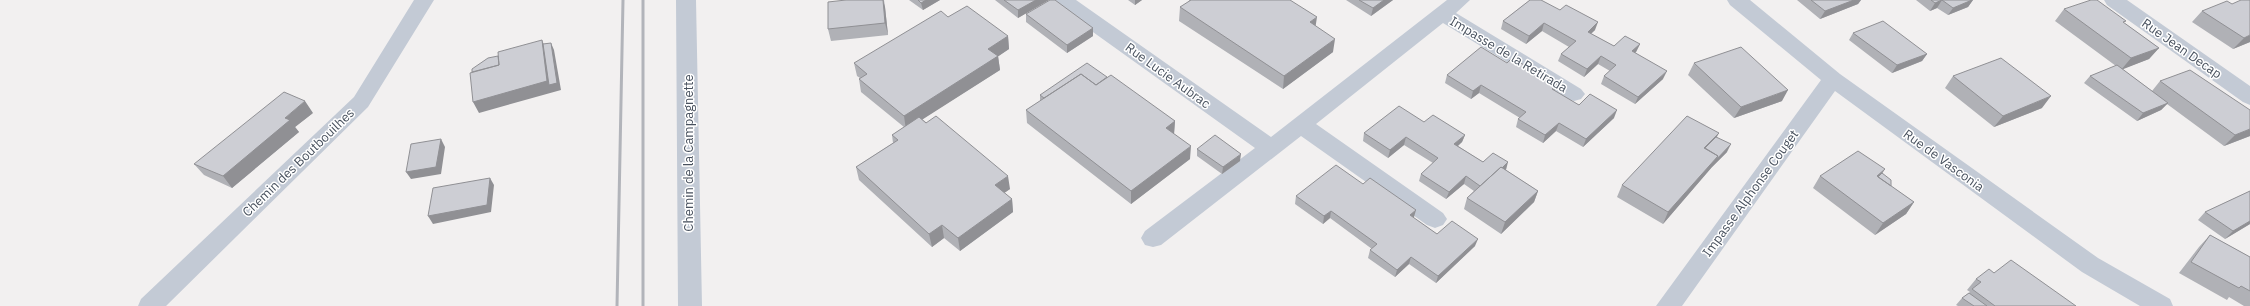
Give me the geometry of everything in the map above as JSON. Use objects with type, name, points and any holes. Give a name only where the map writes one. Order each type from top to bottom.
[{"type":"street","name":"Chemin des Boutbouilhes","points":[[150,306],[361,102],[424,0]]},
{"type":"street","name":"Chemin de la Campagnette","points":[[686,0],[690,306]]},
{"type":"street","points":[[1153,238],[1301,125],[1460,0]]},
{"type":"street","name":"Rue de Vasconia","points":[[1737,0],[1833,79],[2090,265],[2161,306]]},
{"type":"street","name":"Rue Jean Decap","points":[[2115,0],[2250,97]]},
{"type":"street","name":"Rue Lucie Aubrac","points":[[1065,2],[1271,148]]},
{"type":"street","name":"Impasse de la Retirada","points":[[1443,14],[1574,94]]},
{"type":"street","name":"Impasse Alphonse Couget","points":[[1668,306],[1833,79]]},
{"type":"street","points":[[1301,125],[1435,219]]},
{"type":"building","points":[[846,0],[883,0],[885,23],[828,29],[828,2]]},
{"type":"building","points":[[918,0],[926,0],[921,3]]},
{"type":"building","points":[[1004,0],[1036,0],[1018,10]]},
{"type":"building","points":[[1050,0],[1055,0],[1093,28],[1067,45],[1026,14]]},
{"type":"building","points":[[1191,0],[1290,0],[1317,17],[1310,22],[1335,39],[1284,76],[1180,7]]},
{"type":"building","points":[[1359,0],[1384,0],[1373,8]]},
{"type":"building","points":[[1530,0],[1541,0],[1560,10],[1566,5],[1598,22],[1588,32],[1614,46],[1625,36],[1640,44],[1632,51],[1667,71],[1638,97],[1604,76],[1616,65],[1601,56],[1587,69],[1561,54],[1576,41],[1544,23],[1529,36],[1503,21]]},
{"type":"building","points":[[1811,0],[1854,0],[1825,11]]},
{"type":"building","points":[[1931,0],[1942,0],[1935,3]]},
{"type":"building","points":[[1942,0],[1972,0],[1953,8]]},
{"type":"building","points":[[2091,0],[2097,0],[2126,21],[2123,22],[2159,48],[2131,58],[2064,9]]},
{"type":"building","points":[[2241,0],[2250,0],[2250,35],[2244,38],[2202,11],[2227,1],[2232,4]]},
{"type":"building","points":[[967,6],[1008,36],[988,49],[998,56],[904,116],[859,79],[867,74],[854,63],[941,11],[948,17]]},
{"type":"building","points":[[1883,21],[1927,54],[1897,65],[1853,33]]},
{"type":"building","points":[[542,40],[547,81],[473,102],[470,73],[499,65],[498,52]]},
{"type":"building","points":[[551,43],[557,83],[549,85],[543,44]]},
{"type":"building","points":[[1481,47],[1507,63],[1512,58],[1557,84],[1552,89],[1579,105],[1590,94],[1617,110],[1586,139],[1559,123],[1545,135],[1518,119],[1526,112],[1481,85],[1473,91],[1447,75]]},
{"type":"building","points":[[1741,47],[1788,90],[1741,107],[1694,63]]},
{"type":"building","points":[[498,56],[499,65],[472,72],[472,69],[488,58]]},
{"type":"building","points":[[2001,58],[2051,96],[2003,116],[1953,76]]},
{"type":"building","points":[[1087,63],[1107,77],[1096,85],[1081,74],[1044,98],[1040,95]]},
{"type":"building","points":[[2117,65],[2168,103],[2143,113],[2090,76]]},
{"type":"building","points":[[2190,70],[2250,110],[2250,129],[2235,135],[2160,81]]},
{"type":"building","points":[[1081,74],[1096,85],[1111,75],[1175,121],[1166,128],[1191,146],[1131,191],[1026,110]]},
{"type":"building","points":[[284,92],[305,101],[285,118],[290,120],[223,176],[194,164]]},
{"type":"building","points":[[1399,106],[1424,122],[1433,115],[1465,135],[1454,144],[1483,162],[1493,153],[1508,162],[1480,186],[1466,176],[1449,192],[1421,174],[1438,158],[1406,137],[1390,150],[1364,133]]},
{"type":"building","points":[[936,116],[1008,176],[995,185],[1012,199],[958,238],[942,225],[929,234],[856,167],[898,140],[892,135],[919,117],[926,123]]},
{"type":"building","points":[[1687,116],[1719,133],[1704,148],[1718,156],[1668,212],[1622,185]]},
{"type":"building","points":[[1215,135],[1241,154],[1223,167],[1197,149]]},
{"type":"building","points":[[1716,137],[1731,144],[1716,160],[1718,156],[1705,148]]},
{"type":"building","points":[[441,139],[436,167],[406,172],[411,144]]},
{"type":"building","points":[[1858,151],[1885,169],[1877,176],[1914,202],[1883,223],[1820,176]]},
{"type":"building","points":[[1336,165],[1363,184],[1370,178],[1416,210],[1410,215],[1437,234],[1452,221],[1478,239],[1438,276],[1411,257],[1397,270],[1370,250],[1377,244],[1331,211],[1324,216],[1296,196]]},
{"type":"building","points":[[1501,167],[1538,191],[1505,222],[1467,198]]},
{"type":"building","points":[[1882,173],[1891,180],[1891,186],[1878,177]]},
{"type":"building","points":[[490,178],[487,205],[428,216],[433,188]]},
{"type":"building","points":[[2250,191],[2250,221],[2233,231],[2205,212]]},
{"type":"building","points":[[2210,235],[2250,257],[2250,291],[2241,286],[2239,288],[2191,262]]},
{"type":"building","points":[[2011,260],[2076,306],[1995,306],[1972,289],[1981,282],[1976,279],[1989,269],[1994,273]]},
{"type":"building","points":[[1969,293],[1987,306],[1974,306],[1962,298]]},
{"type":"railway","points":[[617,306],[623,0]]},
{"type":"railway","points":[[643,0],[643,306]]}]
